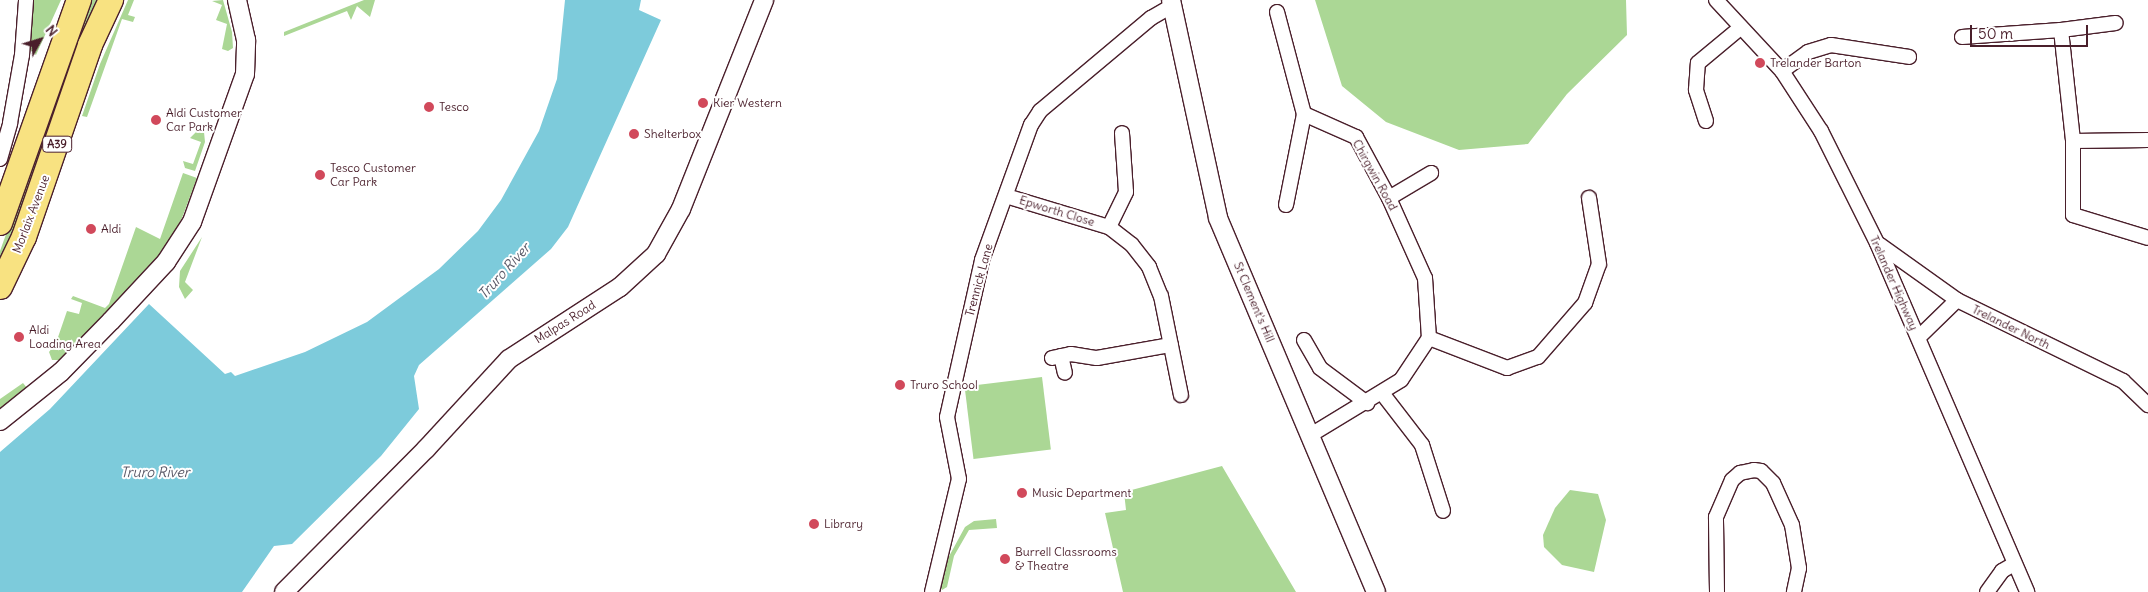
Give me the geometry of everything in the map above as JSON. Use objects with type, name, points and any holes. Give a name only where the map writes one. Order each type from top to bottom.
[{"type":"highway","name":"Morlaix Avenue","points":[[0,223],[79,0]]},
{"type":"highway","name":"Morlaix Avenue","points":[[0,287],[24,237],[90,45],[111,0]]},
{"type":"street","points":[[0,159],[10,123],[22,54],[26,0]]},
{"type":"street","points":[[0,421],[61,372],[111,321],[166,262],[192,222],[244,74],[246,40],[238,0]]},
{"type":"street","name":"Malpas Road","points":[[284,592],[426,449],[509,359],[620,287],[656,254],[681,209],[764,0]]},
{"type":"street","name":"Trelander Highway","points":[[1716,0],[1782,71],[1821,131],[1878,243],[2027,592]]},
{"type":"street","name":"Trennick Lane","points":[[932,592],[959,479],[948,417],[982,260],[1031,125],[1040,111],[1171,3]]},
{"type":"street","name":"St Clement's Hill","points":[[1171,3],[1218,218],[1376,592]]},
{"type":"street","points":[[1277,12],[1304,114],[1286,205]]},
{"type":"street","points":[[1962,37],[2116,24]]},
{"type":"street","points":[[1706,121],[1696,90],[1698,62],[1740,28]]},
{"type":"street","points":[[2061,30],[2073,141],[2073,215],[2148,238]]},
{"type":"street","points":[[1782,71],[1808,52],[1831,45],[1909,56]]},
{"type":"street","name":"Chirgwin Road","points":[[1304,114],[1356,137],[1389,198],[1424,278],[1429,338]]},
{"type":"street","name":"Epworth Close","points":[[1109,227],[1126,192],[1122,133]]},
{"type":"street","points":[[2073,141],[2148,140]]},
{"type":"street","points":[[1389,198],[1430,173]]},
{"type":"street","name":"Epworth Close","points":[[1006,196],[1109,227],[1132,245],[1149,267],[1161,296],[1181,395]]},
{"type":"street","points":[[1309,436],[1367,403],[1400,380],[1429,338],[1507,368],[1538,357],[1585,303],[1599,264],[1589,198]]},
{"type":"street","name":"Trelander North","points":[[1878,243],[1956,300],[2123,381],[2148,405]]},
{"type":"street","points":[[1919,336],[1956,300]]},
{"type":"street","points":[[1304,340],[1320,368],[1367,403]]},
{"type":"street","points":[[1065,373],[1056,357],[1072,354],[1097,358],[1171,345]]},
{"type":"street","points":[[1382,393],[1422,445],[1443,511]]},
{"type":"street","points":[[1717,592],[1716,517],[1719,507],[1735,476],[1754,470],[1761,471],[1772,483],[1792,525],[1798,568],[1794,592]]},
{"type":"street","points":[[1987,592],[2002,571],[2014,564]]},
{"type":"green space","points":[[32,0],[61,0],[36,55],[28,48]]},
{"type":"green space","points":[[90,0],[101,0],[0,269],[0,251]]},
{"type":"green space","points":[[128,0],[134,0],[128,15],[135,17],[133,22],[122,19],[87,117],[82,116],[100,64]]},
{"type":"green space","points":[[223,0],[232,32],[233,48],[228,51],[222,49],[227,24],[216,20],[222,5],[212,1]]},
{"type":"green space","points":[[364,0],[375,0],[370,17],[357,6],[351,20],[347,11],[284,36],[284,32]]},
{"type":"green space","points":[[1315,0],[1626,0],[1627,35],[1567,94],[1528,144],[1459,150],[1386,122],[1342,86]]},
{"type":"green space","points":[[197,131],[204,132],[205,142],[195,171],[185,168],[183,161],[193,164],[201,142],[190,138]]},
{"type":"green space","points":[[183,173],[197,178],[182,218],[164,251],[62,360],[52,360],[49,352],[56,343],[67,311],[79,314],[82,303],[71,299],[73,296],[105,308],[109,304],[136,227],[160,239]]},
{"type":"green space","points":[[202,237],[185,282],[193,290],[185,299],[179,287],[180,271]]},
{"type":"green space","points":[[1042,377],[1051,449],[973,459],[965,387]]},
{"type":"green space","points":[[23,383],[27,388],[0,411],[0,399]]},
{"type":"green space","points":[[1222,466],[1296,592],[1123,592],[1105,513],[1126,510],[1124,492]]},
{"type":"green space","points":[[1570,490],[1598,494],[1606,520],[1594,572],[1562,565],[1544,547],[1543,535],[1555,508]]},
{"type":"green space","points":[[996,519],[997,528],[969,530],[954,556],[947,587],[942,590],[940,586],[947,560],[965,527],[974,521]]},
{"type":"water","name":"Truro River","points":[[565,0],[641,0],[639,10],[661,20],[568,227],[551,249],[419,365],[414,376],[419,409],[381,456],[292,544],[274,546],[242,592],[0,592],[0,452],[50,409],[149,304],[225,374],[231,372],[235,376],[305,352],[367,322],[439,269],[478,231],[501,200],[539,131],[557,79]]},
{"type":"place","name":"Trelander Barton","points":[[1760,63]]},
{"type":"place","name":"Kier Western","points":[[703,103]]},
{"type":"place","name":"Tesco","points":[[429,107]]},
{"type":"place","name":"Aldi Customer Car Park","points":[[156,120]]},
{"type":"place","name":"Shelterbox","points":[[634,134]]},
{"type":"place","name":"Tesco Customer Car Park","points":[[320,175]]},
{"type":"place","name":"Aldi","points":[[91,229]]},
{"type":"place","name":"Aldi Loading Area","points":[[19,337]]},
{"type":"place","name":"Truro School","points":[[900,385]]},
{"type":"place","name":"Music Department","points":[[1022,493]]},
{"type":"place","name":"Library","points":[[814,524]]},
{"type":"place","name":"Burrell Classrooms & Theatre","points":[[1005,559]]}]
